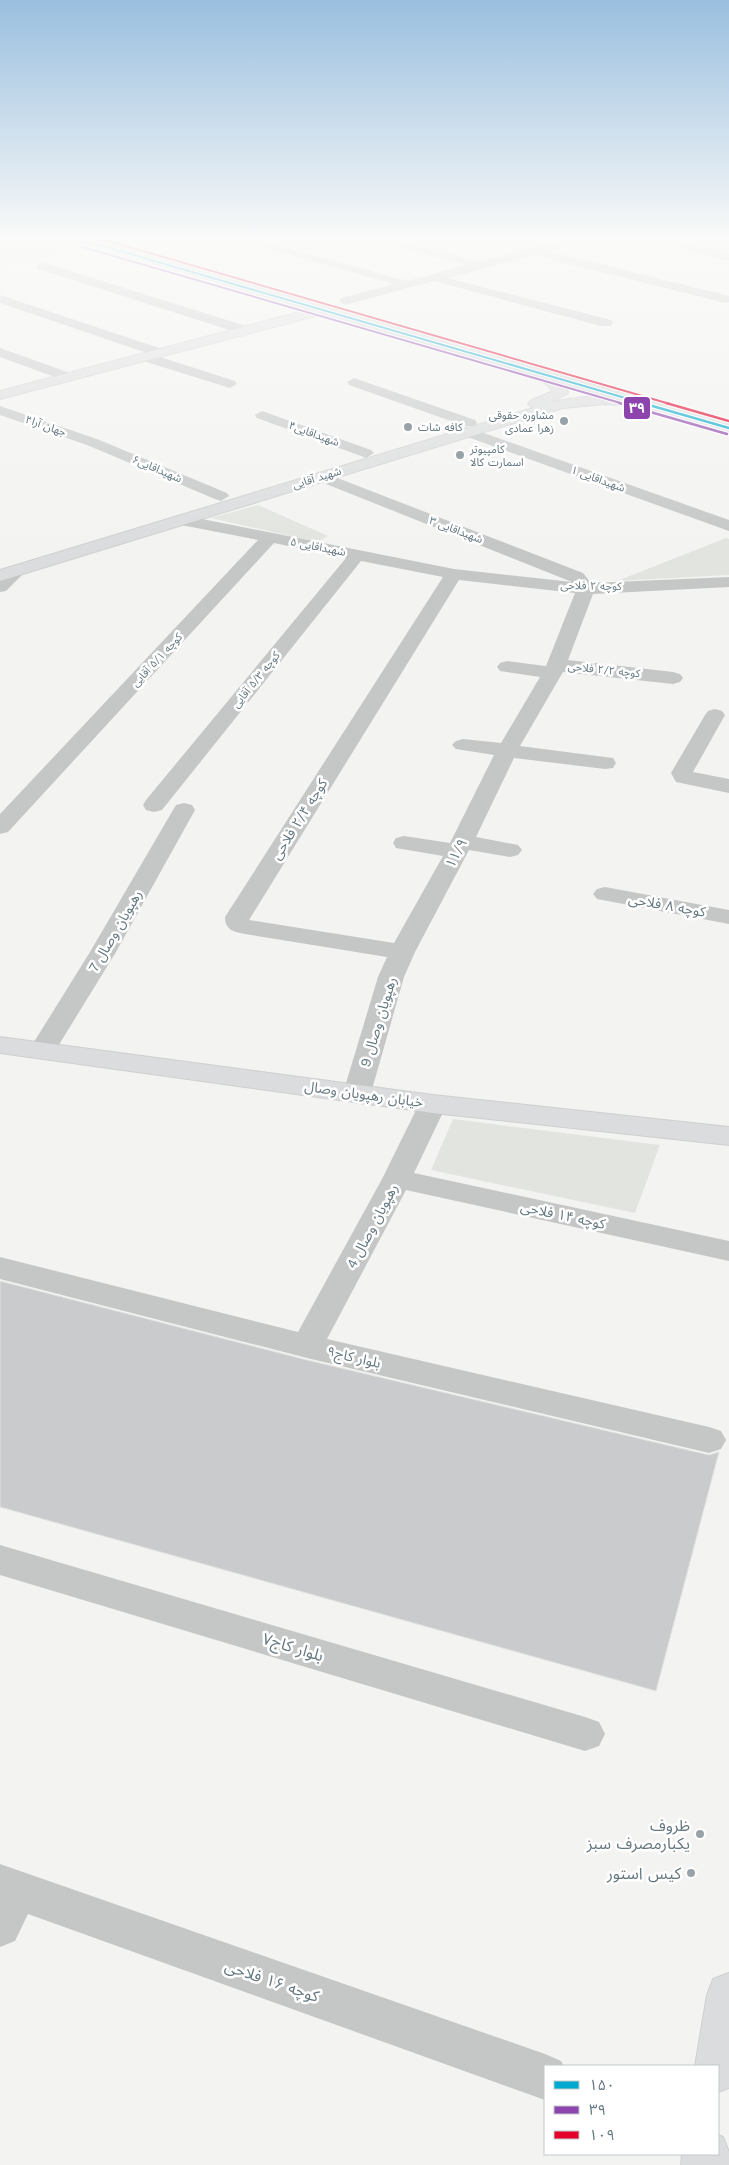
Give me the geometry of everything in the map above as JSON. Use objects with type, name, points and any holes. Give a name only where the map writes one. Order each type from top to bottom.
[{"type":"main road","points":[[0,395],[204,341]]},
{"type":"main road","points":[[429,341],[729,428]]},
{"type":"main road","points":[[486,341],[729,410]]},
{"type":"main road","points":[[542,374],[560,388],[561,394],[556,396]]},
{"type":"main road","points":[[556,396],[573,398],[575,400],[573,402]]},
{"type":"main road","name":"شهید آقایی","points":[[8,573],[322,477],[473,428],[556,396]]},
{"type":"main road","name":"شهید آقایی","points":[[0,562],[366,453],[573,402],[605,400],[638,402]]},
{"type":"main road","name":"خیابان رهپویان وصال","points":[[0,1045],[433,1104],[729,1136]]},
{"type":"main road","points":[[719,2065],[729,1996]]},
{"type":"street","points":[[125,341],[160,353]]},
{"type":"street","points":[[0,352],[68,377]]},
{"type":"street","points":[[145,357],[230,384]]},
{"type":"street","name":"۱ شهیداقایی","points":[[354,382],[729,526]]},
{"type":"street","name":"جهان آرا۳","points":[[0,410],[92,442]]},
{"type":"street","name":"شهیداقایی۴","points":[[262,415],[366,453]]},
{"type":"street","name":"شهیداقایی۶","points":[[92,442],[221,496]]},
{"type":"street","name":"۳ شهیداقایی","points":[[322,477],[577,577],[586,588]]},
{"type":"street","name":"۵ شهیداقایی","points":[[182,520],[454,574]]},
{"type":"street","name":"کوچه ۵/۱ آقایی","points":[[0,828],[270,538]]},
{"type":"street","name":"کوچه ۵/۳ آقایی","points":[[154,805],[357,555]]},
{"type":"street","points":[[0,587],[8,573]]},
{"type":"street","name":"کوچه ۲ فلاحی","points":[[454,574],[586,588],[729,582]]},
{"type":"street","name":"کوچه ۲/۴ فلاحی","points":[[402,952],[245,927],[237,924],[237,917],[454,574]]},
{"type":"street","name":"کوچه ۲/۲ فلاحی","points":[[586,588],[554,669],[673,678]]},
{"type":"street","points":[[507,667],[554,669]]},
{"type":"street","name":"۱۱/۹","points":[[402,952],[460,847],[506,752],[554,669]]},
{"type":"street","points":[[715,715],[682,773],[684,777],[729,786]]},
{"type":"street","points":[[464,745],[506,752],[605,763]]},
{"type":"street","name":"7 رهپویان وصال","points":[[42,1050],[103,952],[184,810]]},
{"type":"street","points":[[404,843],[510,850]]},
{"type":"street","name":"کوچه ۸ فلاحی","points":[[605,894],[729,917]]},
{"type":"street","name":"9 رهپویان وصال","points":[[357,1093],[392,977],[402,952]]},
{"type":"street","name":"4 رهپویان وصال","points":[[307,1346],[397,1179],[433,1104]]},
{"type":"street","name":"کوچه ۱۴ فلاحی","points":[[397,1179],[729,1250]]},
{"type":"street","name":"بلوار کاج۹","points":[[0,1268],[307,1346],[709,1440]]},
{"type":"street","name":"بلوار کاج۷","points":[[0,1560],[585,1734]]},
{"type":"street","name":"کوچه ۱۶ فلاحی","points":[[6,1900],[544,2077]]},
{"type":"shaded area","points":[[258,505],[328,536],[317,542],[211,518]]},
{"type":"shaded area","points":[[726,538],[729,539],[729,575],[617,581]]},
{"type":"shaded area","points":[[453,1119],[660,1145],[635,1213],[431,1170]]},
{"type":"building","points":[[0,1281],[307,1360],[709,1455],[719,1452],[656,1691],[0,1507]]},
{"type":"transit line","name":"۳۹","points":[[407,341],[727,434]]},
{"type":"transit line","name":"۱۵۰","points":[[430,341],[729,428]]},
{"type":"transit line","name":"۱۰۹","points":[[453,341],[729,421]]},
{"type":"place","name":"مشاوره حقوقی زهرا عمادی","points":[[564,421]]},
{"type":"place","name":"کافه شات","points":[[408,427]]},
{"type":"place","name":"کامپیوتر اسمارت کالا","points":[[460,455]]},
{"type":"place","name":"ظروف یکبارمصرف سبز","points":[[700,1834]]},
{"type":"place","name":"کیس استور","points":[[691,1873]]}]
